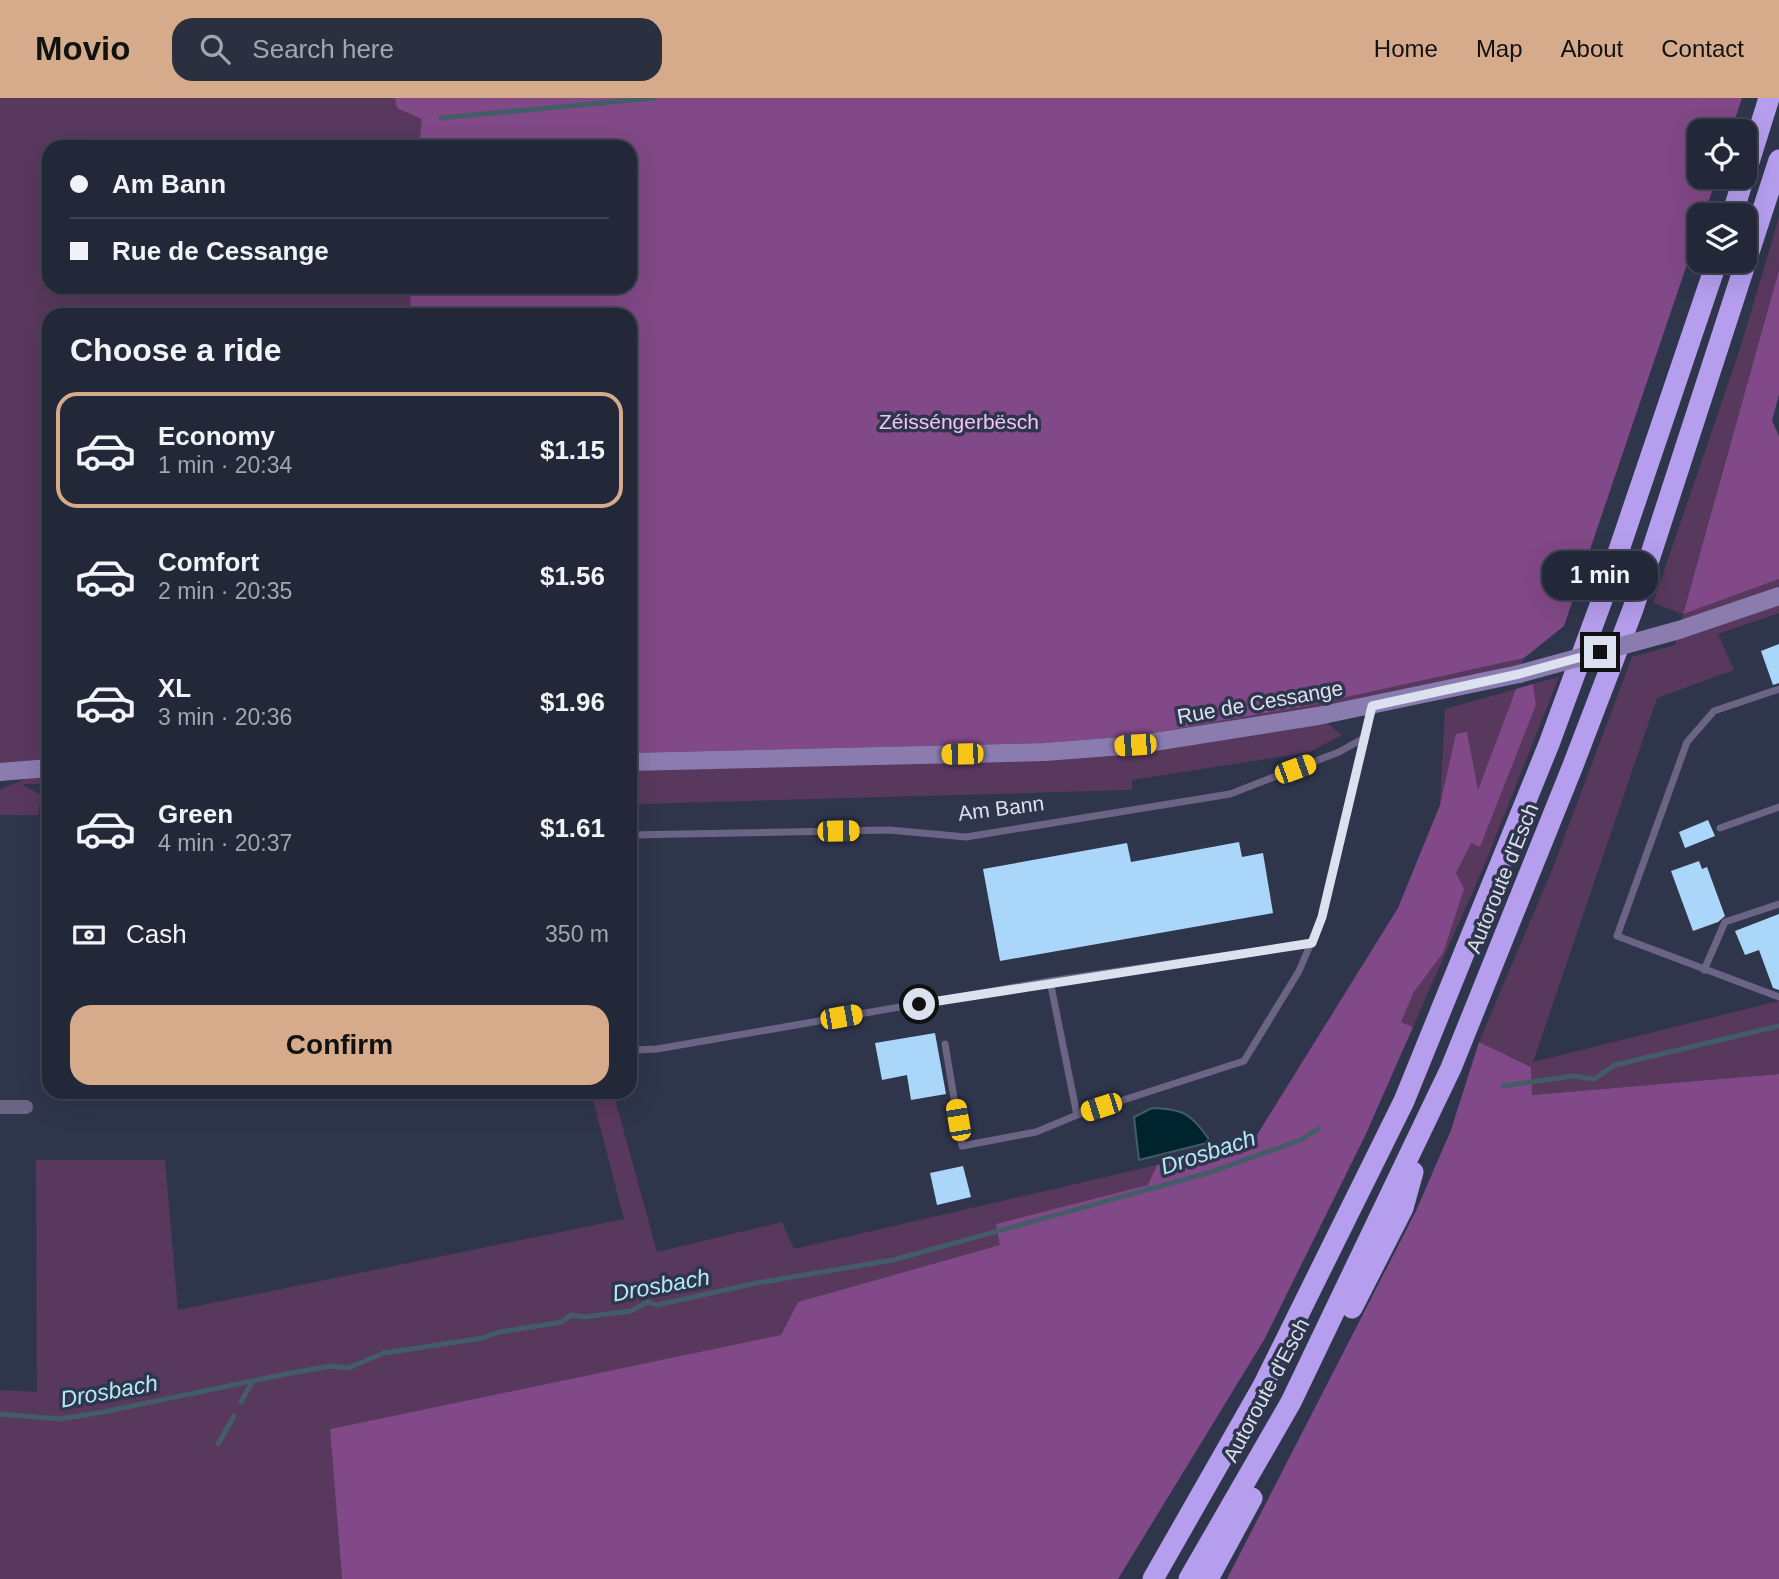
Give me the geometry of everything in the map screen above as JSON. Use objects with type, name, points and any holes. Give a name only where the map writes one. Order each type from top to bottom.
[{"type":"highway","points":[[1757,135],[1769,98]]},
{"type":"highway","name":"Autoroute d'Esch","points":[[1189,1579],[1291,1402],[1431,1111],[1573,768],[1633,609],[1779,160]]},
{"type":"highway","name":"Autoroute d'Esch","points":[[1153,1579],[1263,1386],[1404,1101],[1554,731],[1611,574],[1713,273]]},
{"type":"highway","points":[[1208,1579],[1300,1411],[1403,1208],[1431,1111]]},
{"type":"main road","name":"Rue de Cessange","points":[[637,762],[1045,752],[1135,745],[1372,706],[1519,674],[1679,630],[1779,596]]},
{"type":"main road","points":[[0,772],[42,769]]},
{"type":"street","points":[[0,1107],[26,1107]]},
{"type":"lane","points":[[1779,689],[1714,711],[1687,742],[1617,936],[1779,997]]},
{"type":"lane","points":[[945,1044],[962,1146],[1036,1132],[1077,1115],[1244,1061],[1312,943],[1322,917],[1372,706]]},
{"type":"lane","name":"Am Bann","points":[[637,835],[889,830],[965,836],[1230,794],[1339,752],[1364,738]]},
{"type":"lane","points":[[1720,828],[1779,807]]},
{"type":"lane","points":[[1704,970],[1725,922],[1779,904]]},
{"type":"lane","points":[[637,1050],[657,1049],[1050,981],[1312,943]]},
{"type":"lane","points":[[1050,981],[1077,1115]]},
{"type":"shaded area","points":[[0,98],[395,98],[398,108],[423,119],[420,140],[42,140],[42,294],[410,294],[411,308],[42,308],[42,767],[0,764]]},
{"type":"shaded area","points":[[1779,217],[1779,270],[1683,613],[1779,579],[1779,613],[1718,634],[1734,670],[1657,698],[1533,1062],[1779,1001],[1779,1074],[1532,1095],[1531,1067],[1479,1042],[1552,870],[1632,657],[1675,645],[1683,614],[1653,603],[1739,352]]},
{"type":"shaded area","points":[[1524,658],[1519,674],[1319,717],[1342,735],[1310,752],[1132,780],[1132,790],[638,804],[637,802],[637,753],[1044,743],[1311,705]]},
{"type":"shaded area","points":[[1559,677],[1484,866],[1413,1027],[1401,1022],[1414,992],[1443,953],[1456,873],[1471,842],[1480,846],[1536,705],[1533,684]]},
{"type":"shaded area","points":[[1516,689],[1478,791],[1467,732],[1440,805],[1445,709]]},
{"type":"shaded area","points":[[42,773],[42,784],[22,784],[41,795],[38,815],[0,815],[0,789]]},
{"type":"shaded area","points":[[593,1099],[615,1099],[657,1252],[782,1222],[794,1249],[1157,1165],[1149,1185],[996,1224],[1001,1245],[798,1302],[782,1335],[330,1429],[342,1579],[0,1579],[0,1390],[37,1392],[36,1160],[165,1160],[178,1310],[624,1219]]},
{"type":"green space","name":"Zéisséngerbësch","points":[[395,98],[1742,98],[1735,119],[1687,119],[1687,189],[1713,189],[1708,203],[1687,203],[1687,264],[1564,626],[1524,658],[1311,705],[1135,736],[1045,743],[637,753],[637,308],[411,308],[410,294],[637,294],[637,140],[420,140],[422,119],[397,108]]},
{"type":"green space","points":[[1779,270],[1779,394],[1772,421],[1779,436],[1779,579],[1683,614]]},
{"type":"green space","points":[[1533,684],[1536,705],[1480,847],[1471,843],[1456,873],[1464,889],[1443,953],[1414,992],[1401,1022],[1413,1027],[1365,1136],[1264,1340],[1118,1579],[342,1579],[330,1429],[781,1335],[798,1302],[1000,1245],[996,1224],[1148,1185],[1157,1165],[1252,1143],[1398,908],[1440,805],[1456,734],[1467,732],[1478,790],[1516,689]]},
{"type":"green space","points":[[1479,1042],[1531,1067],[1532,1095],[1779,1074],[1779,1579],[1227,1579],[1416,1211],[1451,1130]]},
{"type":"water","points":[[1152,1108],[1173,1110],[1187,1115],[1211,1142],[1139,1160],[1134,1117]]},
{"type":"building","points":[[1779,644],[1779,683],[1773,685],[1761,651]]},
{"type":"building","points":[[1708,820],[1715,836],[1685,848],[1679,832]]},
{"type":"building","points":[[1239,842],[1242,857],[1263,853],[1273,913],[1000,961],[983,869],[1127,843],[1131,862]]},
{"type":"building","points":[[1699,861],[1702,869],[1707,867],[1725,916],[1718,922],[1693,931],[1671,871]]},
{"type":"building","points":[[1779,914],[1779,990],[1773,988],[1759,950],[1745,955],[1735,931]]},
{"type":"building","points":[[935,1033],[946,1094],[911,1100],[907,1075],[882,1080],[875,1043]]},
{"type":"building","points":[[963,1166],[971,1197],[937,1205],[930,1173]]},
{"type":"waterway","points":[[441,118],[653,98]]},
{"type":"waterway","name":"Drosbach","points":[[1503,1086],[1573,1076],[1594,1079],[1615,1065],[1779,1026]]},
{"type":"waterway","name":"Drosbach","points":[[0,1414],[59,1419],[103,1412],[286,1374],[331,1366],[348,1368],[384,1353],[483,1338],[500,1332],[562,1322],[571,1315],[584,1317],[631,1311],[648,1302],[657,1305],[757,1283],[893,1260],[1208,1173],[1301,1140],[1318,1129]]},
{"type":"waterway","points":[[241,1402],[252,1382]]},
{"type":"waterway","points":[[218,1444],[234,1416]]},
{"type":"route","points":[[919,1004],[1050,981],[1312,943],[1322,917],[1372,706],[1519,674],[1600,652]]}]
